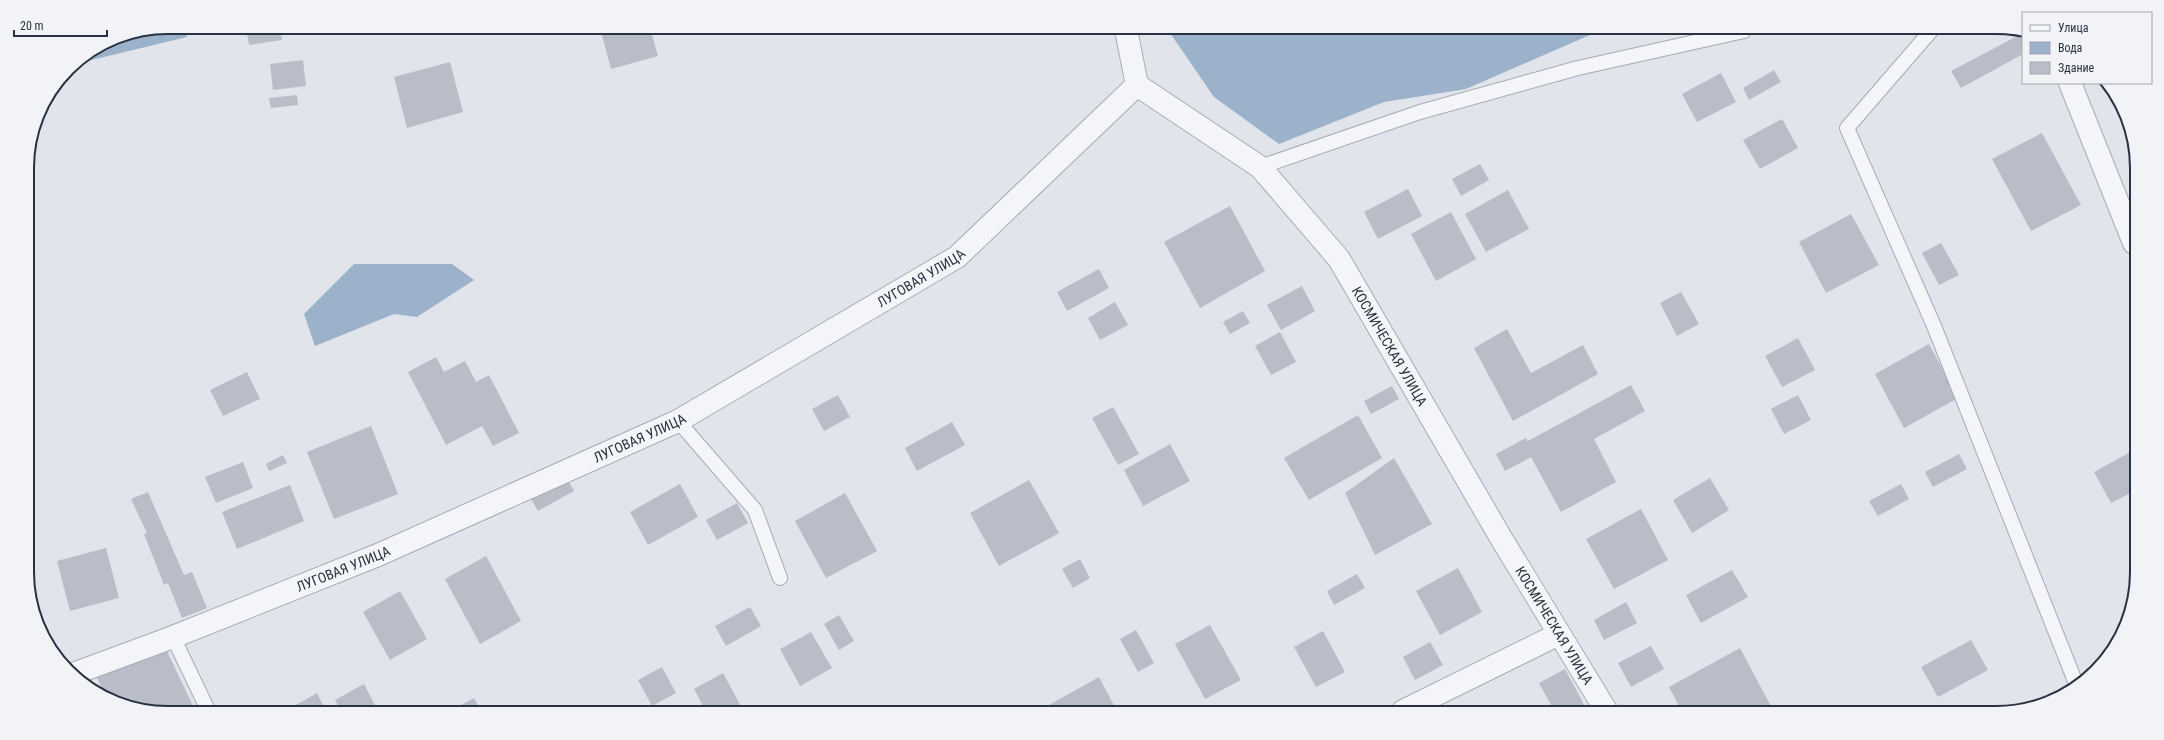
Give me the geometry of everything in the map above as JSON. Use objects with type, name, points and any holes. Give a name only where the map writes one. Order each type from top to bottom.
[{"type":"street","points":[[1127,34],[1137,85]]},
{"type":"street","points":[[2070,84],[2130,234]]},
{"type":"street","name":"КОСМИЧЕСКАЯ УЛИЦА","points":[[1137,85],[1260,167],[1339,259],[1497,532],[1603,706]]},
{"type":"street","name":"ЛУГОВАЯ УЛИЦА","points":[[79,672],[173,637],[378,555],[678,421],[957,257],[1137,85]]},
{"type":"street","points":[[1414,706],[1559,634]]},
{"type":"lane","points":[[1260,167],[1420,112],[1578,68],[1731,34]]},
{"type":"lane","points":[[1928,34],[1847,128],[1934,326],[2075,680]]},
{"type":"lane","points":[[678,421],[755,510],[780,578]]},
{"type":"lane","points":[[173,637],[206,706]]},
{"type":"water","points":[[186,34],[187,37],[89,61],[101,52],[125,41],[151,35]]},
{"type":"water","points":[[1171,34],[1592,34],[1466,89],[1384,102],[1279,144],[1214,97]]},
{"type":"water","points":[[354,264],[452,264],[474,280],[417,317],[394,314],[315,346],[304,314]]},
{"type":"building","points":[[247,34],[281,34],[282,40],[249,45]]},
{"type":"building","points":[[602,34],[652,34],[658,56],[611,69]]},
{"type":"building","points":[[2017,36],[2022,37],[2022,55],[1961,88],[1951,71]]},
{"type":"building","points":[[303,60],[306,86],[273,90],[270,64]]},
{"type":"building","points":[[450,62],[463,112],[407,128],[394,77]]},
{"type":"building","points":[[1774,70],[1781,82],[1749,100],[1743,88]]},
{"type":"building","points":[[1721,73],[1736,102],[1697,122],[1682,94]]},
{"type":"building","points":[[297,95],[298,105],[271,108],[269,98]]},
{"type":"building","points":[[1782,119],[1798,148],[1760,169],[1743,140]]},
{"type":"building","points":[[2042,133],[2081,205],[2031,231],[1992,159]]},
{"type":"building","points":[[1480,164],[1489,180],[1461,196],[1452,179]]},
{"type":"building","points":[[1408,189],[1422,216],[1378,239],[1364,212]]},
{"type":"building","points":[[1508,190],[1529,229],[1486,252],[1465,214]]},
{"type":"building","points":[[1230,206],[1265,271],[1200,308],[1164,242]]},
{"type":"building","points":[[1451,212],[1476,259],[1436,281],[1411,234]]},
{"type":"building","points":[[1851,214],[1879,265],[1826,293],[1799,242]]},
{"type":"building","points":[[1941,243],[1959,275],[1939,285],[1922,253]]},
{"type":"building","points":[[1099,269],[1109,288],[1067,311],[1057,292]]},
{"type":"building","points":[[1302,286],[1315,311],[1281,330],[1267,305]]},
{"type":"building","points":[[1681,292],[1699,324],[1677,336],[1660,303]]},
{"type":"building","points":[[1115,302],[1128,325],[1100,340],[1088,318]]},
{"type":"building","points":[[1243,311],[1250,323],[1230,334],[1223,322]]},
{"type":"building","points":[[1507,329],[1531,373],[1583,345],[1598,374],[1513,421],[1474,348]]},
{"type":"building","points":[[1280,332],[1296,362],[1271,375],[1255,346]]},
{"type":"building","points":[[1798,338],[1815,370],[1782,387],[1765,356]]},
{"type":"building","points":[[1929,344],[1958,398],[1904,428],[1875,374]]},
{"type":"building","points":[[436,357],[444,372],[465,361],[476,382],[489,375],[519,433],[493,446],[482,426],[446,445],[408,372]]},
{"type":"building","points":[[247,372],[260,399],[223,416],[210,390]]},
{"type":"building","points":[[1631,385],[1645,411],[1594,439],[1616,482],[1561,512],[1531,457],[1505,471],[1496,454],[1526,438],[1528,441]]},
{"type":"building","points":[[1392,386],[1399,399],[1371,414],[1364,401]]},
{"type":"building","points":[[838,395],[850,417],[824,431],[812,409]]},
{"type":"building","points":[[1798,395],[1811,420],[1784,434],[1771,409]]},
{"type":"building","points":[[1113,407],[1139,454],[1118,465],[1092,418]]},
{"type":"building","points":[[1358,415],[1382,458],[1309,500],[1284,458]]},
{"type":"building","points":[[952,422],[965,445],[917,471],[905,448]]},
{"type":"building","points":[[371,426],[398,494],[334,519],[307,452]]},
{"type":"building","points":[[1170,444],[1190,481],[1143,506],[1124,470]]},
{"type":"building","points":[[2130,452],[2130,494],[2111,503],[2094,472]]},
{"type":"building","points":[[1959,454],[1967,469],[1933,487],[1925,472]]},
{"type":"building","points":[[283,455],[287,463],[269,471],[266,464]]},
{"type":"building","points":[[1394,458],[1432,524],[1375,555],[1345,493]]},
{"type":"building","points":[[243,462],[253,488],[216,503],[205,477]]},
{"type":"building","points":[[1710,478],[1729,510],[1692,533],[1673,500]]},
{"type":"building","points":[[567,479],[574,491],[538,511],[531,499]]},
{"type":"building","points":[[1029,480],[1059,533],[999,566],[970,513]]},
{"type":"building","points":[[680,484],[698,517],[648,545],[630,512]]},
{"type":"building","points":[[1901,484],[1909,499],[1878,516],[1869,501]]},
{"type":"building","points":[[290,485],[304,521],[237,549],[222,512]]},
{"type":"building","points":[[148,492],[184,575],[192,572],[207,608],[182,618],[168,583],[164,585],[144,534],[147,533],[131,499]]},
{"type":"building","points":[[845,493],[877,551],[826,578],[795,521]]},
{"type":"building","points":[[737,503],[748,523],[717,540],[706,520]]},
{"type":"building","points":[[1641,509],[1668,560],[1614,589],[1586,539]]},
{"type":"building","points":[[106,548],[119,598],[70,611],[57,561]]},
{"type":"building","points":[[486,556],[521,621],[480,644],[445,579]]},
{"type":"building","points":[[1080,559],[1090,578],[1073,588],[1062,569]]},
{"type":"building","points":[[1458,568],[1482,612],[1440,635],[1416,591]]},
{"type":"building","points":[[1732,570],[1748,597],[1701,623],[1686,595]]},
{"type":"building","points":[[1357,574],[1365,588],[1334,605],[1327,591]]},
{"type":"building","points":[[400,591],[427,639],[390,660],[363,612]]},
{"type":"building","points":[[1626,602],[1637,623],[1604,640],[1594,620]]},
{"type":"building","points":[[750,607],[761,626],[726,646],[715,626]]},
{"type":"building","points":[[839,615],[854,641],[839,650],[824,624]]},
{"type":"building","points":[[1210,625],[1241,680],[1205,699],[1175,644]]},
{"type":"building","points":[[1136,630],[1154,663],[1138,672],[1120,639]]},
{"type":"building","points":[[1323,631],[1345,672],[1316,687],[1294,647]]},
{"type":"building","points":[[811,632],[832,668],[800,686],[780,649]]},
{"type":"building","points":[[1971,640],[1988,670],[1938,697],[1921,667]]},
{"type":"building","points":[[1430,642],[1443,665],[1415,680],[1403,657]]},
{"type":"building","points":[[164,645],[193,706],[151,705],[134,701],[117,696],[102,688],[97,678]]},
{"type":"building","points":[[1651,646],[1664,669],[1631,687],[1618,663]]},
{"type":"building","points":[[1740,648],[1771,706],[1679,706],[1669,687]]},
{"type":"building","points":[[662,667],[676,693],[652,706],[638,680]]},
{"type":"building","points":[[1565,669],[1585,706],[1552,706],[1539,683]]},
{"type":"building","points":[[723,673],[741,706],[703,706],[694,689]]},
{"type":"building","points":[[1099,677],[1114,706],[1047,706]]},
{"type":"building","points":[[364,684],[375,706],[338,706],[335,700]]},
{"type":"building","points":[[317,693],[324,706],[294,706]]},
{"type":"building","points":[[474,698],[478,706],[459,706]]}]
